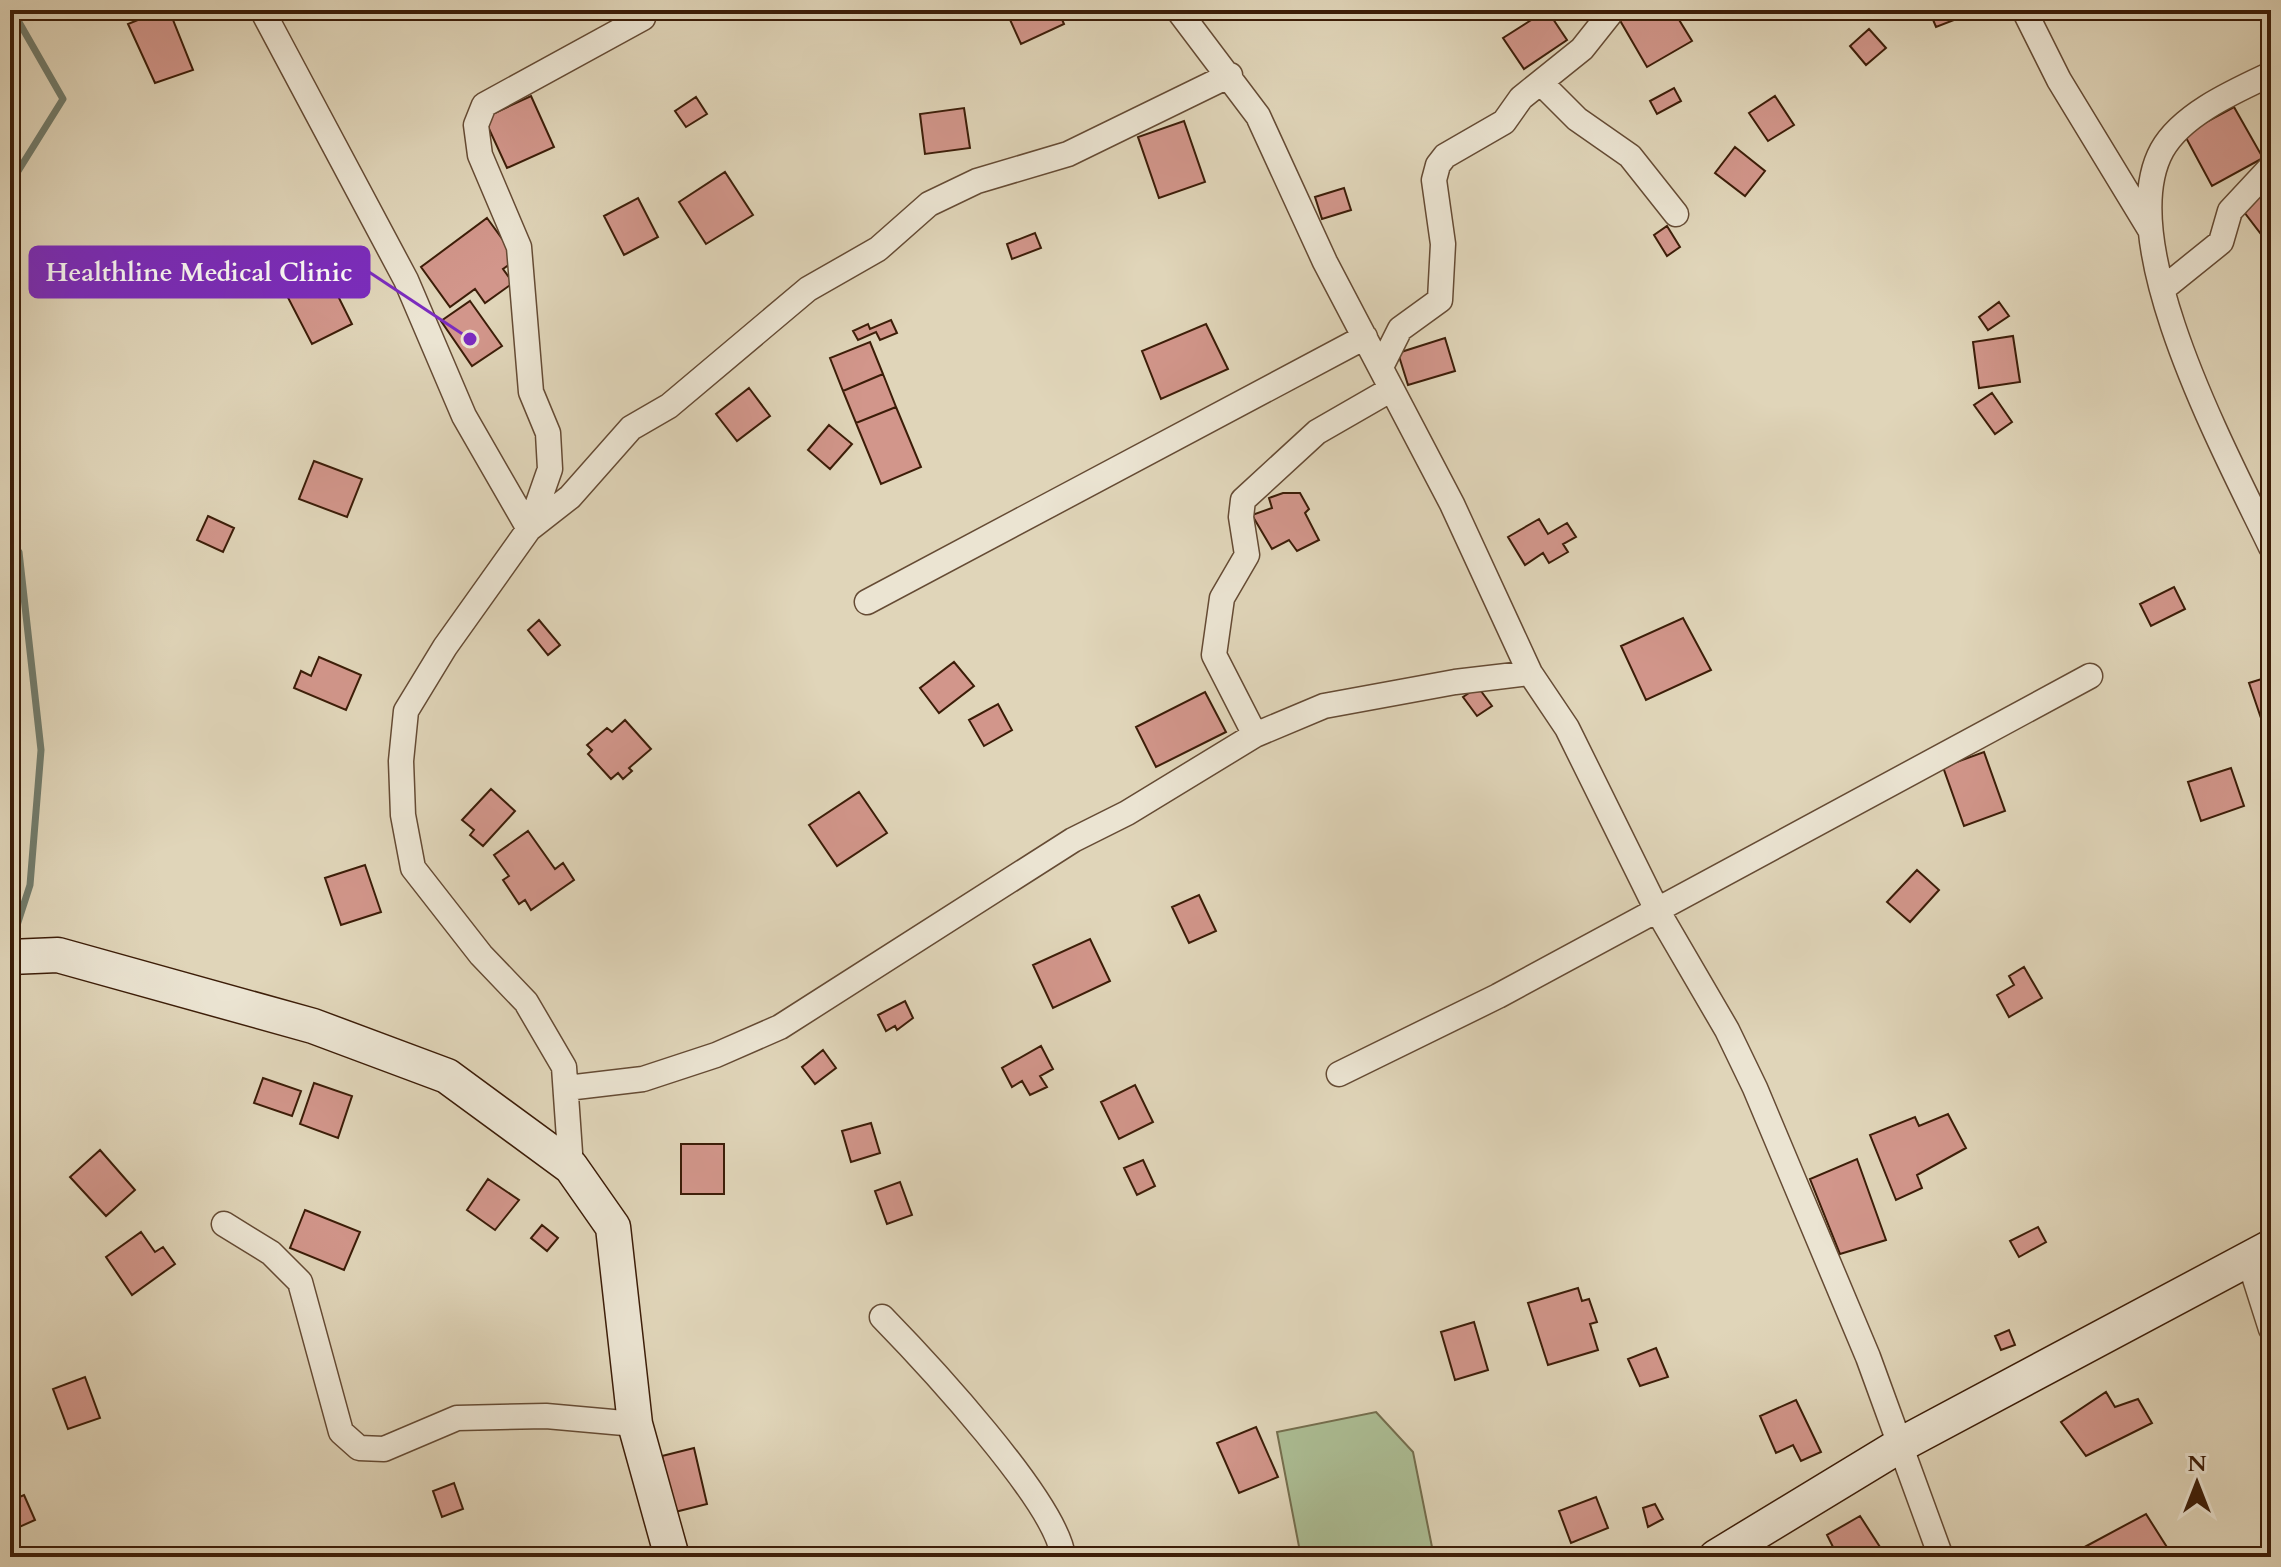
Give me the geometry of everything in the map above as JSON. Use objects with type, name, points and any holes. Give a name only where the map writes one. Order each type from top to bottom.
[{"type":"main road","points":[[10,957],[58,955],[313,1026],[447,1076],[571,1167],[613,1227],[635,1424],[672,1557]]},
{"type":"main road","points":[[1716,1557],[1902,1444],[2260,1253]]},
{"type":"street","points":[[262,10],[406,280],[464,416],[529,529]]},
{"type":"street","points":[[1178,10],[1258,116],[1325,262],[1452,504],[1530,673],[1567,728],[1657,910],[1727,1030],[1755,1088],[1902,1444],[1941,1557]]},
{"type":"street","points":[[1381,367],[1400,329],[1440,300],[1444,281],[1443,244],[1434,180],[1438,165],[1445,156],[1504,122],[1521,98],[1582,49],[1613,10]]},
{"type":"street","points":[[2024,10],[2059,80],[2150,230]]},
{"type":"street","points":[[529,529],[550,469],[548,433],[531,392],[519,247],[480,155],[476,125],[484,105],[643,18]]},
{"type":"street","points":[[2271,74],[2201,110],[2162,148],[2150,181],[2150,230],[2181,356],[2271,547]]},
{"type":"street","points":[[571,1167],[564,1067],[526,1002],[481,955],[413,868],[403,815],[401,761],[406,711],[445,647],[529,529],[580,488],[631,428],[669,406],[808,289],[878,249],[929,204],[977,181],[1068,154],[1230,75]]},
{"type":"street","points":[[1542,84],[1577,119],[1630,156],[1676,214]]},
{"type":"street","points":[[2164,288],[2221,242],[2230,211],[2262,185],[2271,167]]},
{"type":"street","points":[[867,602],[1365,337]]},
{"type":"street","points":[[1255,735],[1214,655],[1222,598],[1247,555],[1241,517],[1243,500],[1317,432],[1390,390]]},
{"type":"street","points":[[567,1088],[643,1079],[716,1055],[780,1027],[1073,840],[1127,813],[1255,735],[1324,706],[1455,682],[1530,673]]},
{"type":"street","points":[[1339,1074],[1498,996],[2090,676]]},
{"type":"street","points":[[224,1224],[271,1253],[300,1282],[341,1432],[359,1448],[384,1449],[457,1418],[546,1416],[635,1424]]},
{"type":"street","points":[[2260,1253],[2271,1329]]},
{"type":"street","points":[[882,1317],[944,1382],[1032,1492],[1063,1557]]},
{"type":"green space","points":[[1376,1412],[1413,1452],[1434,1557],[1301,1557],[1277,1432]]},
{"type":"building","points":[[169,10],[193,70],[155,83],[128,24]]},
{"type":"building","points":[[1013,10],[1058,10],[1064,24],[1021,44],[1007,13]]},
{"type":"building","points":[[1547,10],[1567,40],[1524,69],[1503,38]]},
{"type":"building","points":[[1630,10],[1673,10],[1692,41],[1647,67],[1618,17]]},
{"type":"building","points":[[1929,10],[1965,10],[1967,15],[1936,27]]},
{"type":"building","points":[[1869,29],[1886,48],[1866,65],[1850,46]]},
{"type":"building","points":[[1674,88],[1681,101],[1657,114],[1650,101]]},
{"type":"building","points":[[531,96],[554,147],[507,168],[484,118]]},
{"type":"building","points":[[1775,96],[1794,125],[1768,141],[1749,113]]},
{"type":"building","points":[[696,97],[707,114],[686,127],[675,111]]},
{"type":"building","points":[[2234,107],[2263,158],[2212,186],[2184,134]]},
{"type":"building","points":[[964,108],[970,148],[925,154],[920,114]]},
{"type":"building","points":[[1184,121],[1205,182],[1159,198],[1138,137]]},
{"type":"building","points":[[1735,147],[1765,171],[1745,196],[1715,173]]},
{"type":"building","points":[[725,172],[753,215],[706,244],[679,202]]},
{"type":"building","points":[[1344,188],[1351,210],[1322,219],[1315,197]]},
{"type":"building","points":[[2259,194],[2271,209],[2271,233],[2264,238],[2241,208]]},
{"type":"building","points":[[638,198],[658,237],[624,255],[604,216]]},
{"type":"building","points":[[487,218],[517,259],[503,269],[513,283],[485,303],[475,289],[450,307],[421,267]]},
{"type":"building","points":[[1667,226],[1680,247],[1667,256],[1654,235]]},
{"type":"building","points":[[1035,233],[1041,248],[1012,259],[1007,244]]},
{"type":"building","points":[[324,268],[352,324],[312,344],[283,288]]},
{"type":"building","points":[[470,301],[502,346],[472,366],[441,321]]},
{"type":"building","points":[[1999,302],[2009,316],[1988,330],[1979,317]]},
{"type":"building","points":[[891,320],[897,333],[880,340],[876,332],[858,340],[853,331],[868,324],[870,329]]},
{"type":"building","points":[[1206,324],[1228,369],[1161,399],[1142,351]]},
{"type":"building","points":[[2013,336],[2020,382],[1979,388],[1973,342]]},
{"type":"building","points":[[1445,338],[1455,371],[1408,385],[1398,353]]},
{"type":"building","points":[[870,342],[883,374],[843,391],[830,358]]},
{"type":"building","points":[[883,374],[896,407],[856,423],[843,391]]},
{"type":"building","points":[[749,388],[770,416],[737,441],[716,414]]},
{"type":"building","points":[[1992,393],[2012,422],[1995,434],[1974,405]]},
{"type":"building","points":[[896,407],[921,467],[881,484],[856,423]]},
{"type":"building","points":[[829,425],[852,444],[830,469],[808,450]]},
{"type":"building","points":[[314,461],[362,479],[347,517],[299,499]]},
{"type":"building","points":[[1283,493],[1300,493],[1309,509],[1305,513],[1319,540],[1297,551],[1289,540],[1272,549],[1252,515],[1272,508],[1269,498]]},
{"type":"building","points":[[208,516],[234,528],[223,552],[197,540]]},
{"type":"building","points":[[1539,519],[1548,534],[1567,523],[1576,537],[1563,544],[1568,552],[1549,563],[1543,553],[1525,565],[1508,537]]},
{"type":"building","points":[[2174,587],[2185,609],[2151,626],[2140,604]]},
{"type":"building","points":[[1683,618],[1711,670],[1646,700],[1621,646]]},
{"type":"building","points":[[539,620],[560,645],[548,655],[528,630]]},
{"type":"building","points":[[319,657],[361,675],[346,710],[294,688],[301,671],[311,676]]},
{"type":"building","points":[[954,662],[974,686],[939,713],[920,688]]},
{"type":"building","points":[[2271,676],[2271,718],[2262,721],[2249,683]]},
{"type":"building","points":[[1478,687],[1492,706],[1477,716],[1463,697]]},
{"type":"building","points":[[1205,692],[1226,732],[1156,767],[1136,727]]},
{"type":"building","points":[[998,704],[1012,730],[984,746],[969,720]]},
{"type":"building","points":[[625,720],[651,749],[629,768],[632,771],[623,779],[618,773],[611,779],[588,754],[592,750],[587,745],[607,728],[612,732]]},
{"type":"building","points":[[1984,752],[2005,811],[1964,826],[1943,767]]},
{"type":"building","points":[[2231,768],[2244,806],[2201,821],[2188,782]]},
{"type":"building","points":[[491,789],[515,811],[483,846],[470,835],[474,830],[462,820]]},
{"type":"building","points":[[859,792],[887,833],[837,866],[809,825]]},
{"type":"building","points":[[528,831],[555,869],[563,863],[574,880],[531,910],[525,900],[519,904],[503,880],[509,876],[494,855]]},
{"type":"building","points":[[365,865],[381,912],[341,925],[325,878]]},
{"type":"building","points":[[1917,870],[1939,890],[1910,922],[1887,902]]},
{"type":"building","points":[[1199,895],[1216,931],[1189,943],[1172,907]]},
{"type":"building","points":[[1090,939],[1110,981],[1053,1008],[1033,965]]},
{"type":"building","points":[[2024,967],[2042,998],[2009,1017],[1997,995],[2014,985],[2009,976]]},
{"type":"building","points":[[905,1001],[913,1018],[897,1030],[895,1026],[886,1031],[878,1015]]},
{"type":"building","points":[[1041,1046],[1053,1069],[1040,1076],[1047,1087],[1030,1095],[1022,1081],[1012,1087],[1002,1068]]},
{"type":"building","points":[[823,1050],[836,1068],[815,1084],[802,1067]]},
{"type":"building","points":[[263,1078],[301,1091],[292,1116],[254,1103]]},
{"type":"building","points":[[314,1083],[352,1096],[338,1138],[300,1124]]},
{"type":"building","points":[[1135,1085],[1153,1122],[1119,1139],[1101,1102]]},
{"type":"building","points":[[1948,1114],[1966,1148],[1917,1175],[1922,1188],[1896,1200],[1870,1135],[1915,1117],[1919,1126]]},
{"type":"building","points":[[871,1123],[880,1153],[851,1162],[842,1131]]},
{"type":"building","points":[[681,1144],[724,1144],[724,1194],[681,1194]]},
{"type":"building","points":[[100,1150],[135,1190],[106,1216],[70,1177]]},
{"type":"building","points":[[1857,1159],[1886,1240],[1840,1254],[1810,1179]]},
{"type":"building","points":[[1143,1160],[1155,1186],[1137,1195],[1124,1168]]},
{"type":"building","points":[[488,1179],[519,1200],[495,1230],[467,1210]]},
{"type":"building","points":[[900,1182],[912,1215],[887,1224],[875,1191]]},
{"type":"building","points":[[305,1210],[360,1232],[344,1270],[290,1248]]},
{"type":"building","points":[[542,1225],[558,1238],[547,1251],[531,1238]]},
{"type":"building","points":[[2038,1227],[2046,1242],[2019,1257],[2010,1241]]},
{"type":"building","points":[[141,1232],[155,1252],[163,1247],[175,1264],[132,1295],[106,1257]]},
{"type":"building","points":[[1578,1288],[1582,1301],[1589,1299],[1597,1322],[1590,1324],[1598,1350],[1548,1365],[1528,1303]]},
{"type":"building","points":[[1474,1322],[1488,1370],[1455,1380],[1441,1332]]},
{"type":"building","points":[[2009,1330],[2015,1345],[2001,1350],[1995,1336]]},
{"type":"building","points":[[1656,1348],[1668,1377],[1640,1386],[1628,1359]]},
{"type":"building","points":[[85,1377],[100,1418],[68,1429],[53,1389]]},
{"type":"building","points":[[2106,1392],[2115,1407],[2138,1399],[2152,1423],[2086,1456],[2061,1422]]},
{"type":"building","points":[[1796,1400],[1821,1452],[1801,1461],[1793,1445],[1776,1453],[1760,1416]]},
{"type":"building","points":[[1256,1427],[1278,1477],[1239,1493],[1217,1443]]},
{"type":"building","points":[[694,1448],[707,1504],[675,1512],[662,1456]]},
{"type":"building","points":[[454,1483],[463,1509],[442,1517],[433,1491]]},
{"type":"building","points":[[24,1495],[35,1520],[17,1528],[10,1513],[10,1501]]},
{"type":"building","points":[[1596,1497],[1608,1528],[1571,1543],[1559,1511]]},
{"type":"building","points":[[1655,1504],[1663,1519],[1648,1527],[1643,1508]]},
{"type":"building","points":[[2146,1514],[2170,1552],[2162,1557],[2083,1557],[2079,1550]]},
{"type":"building","points":[[1860,1516],[1880,1547],[1854,1557],[1838,1557],[1827,1535]]},
{"type":"building","points":[[754,1548],[756,1557],[710,1556]]},
{"type":"waterway","points":[[10,184],[63,99],[12,10]]},
{"type":"waterway","points":[[10,549],[19,552],[41,750],[30,885],[10,947]]},
{"type":"place","name":"Healthline Medical Clinic","points":[[470,339]]}]
